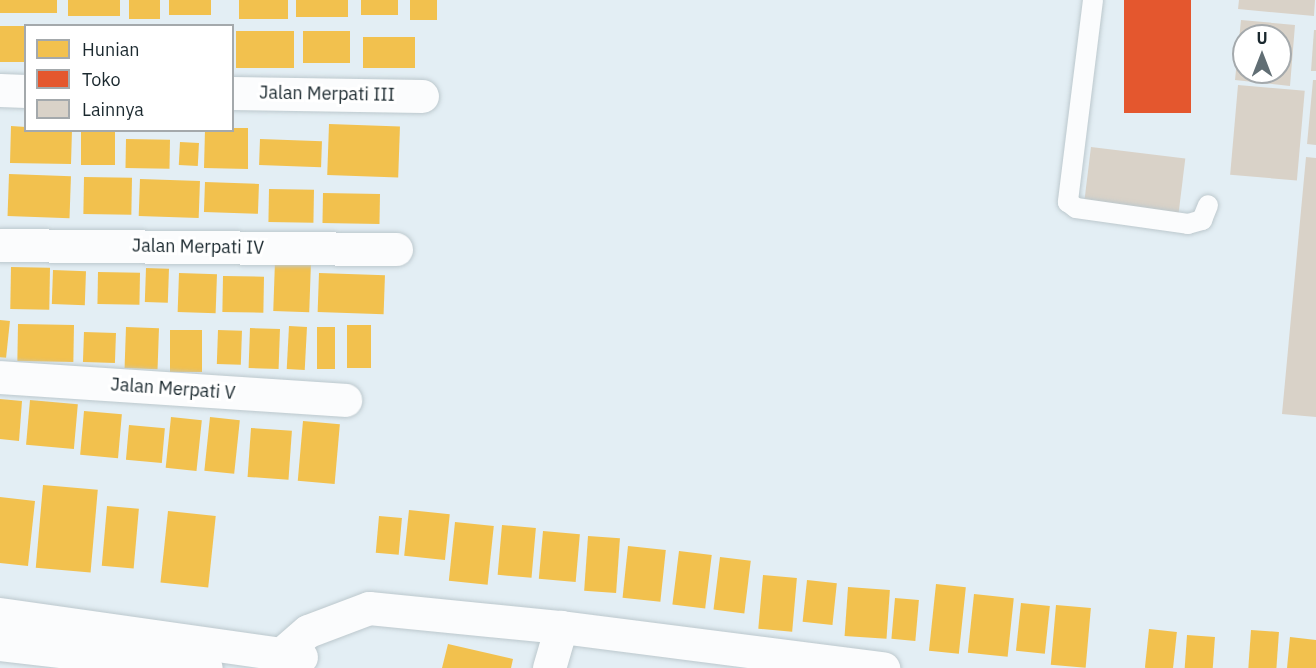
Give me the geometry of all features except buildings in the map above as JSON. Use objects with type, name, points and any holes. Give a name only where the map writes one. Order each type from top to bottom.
[{"type":"street","points":[[0,90],[24,91]]},
{"type":"street","name":"Jalan Merpati III","points":[[234,93],[422,96]]},
{"type":"street","name":"Jalan Merpati IV","points":[[0,245],[396,249]]},
{"type":"street","name":"Jalan Merpati V","points":[[0,377],[345,400]]},
{"type":"street","points":[[0,614],[297,656],[369,608],[561,627],[883,668]]},
{"type":"street","points":[[549,668],[561,627]]},
{"type":"street","points":[[0,644],[206,668]]},
{"type":"lane","points":[[1092,0],[1068,202],[1076,208],[1188,224],[1202,220],[1208,205]]}]
